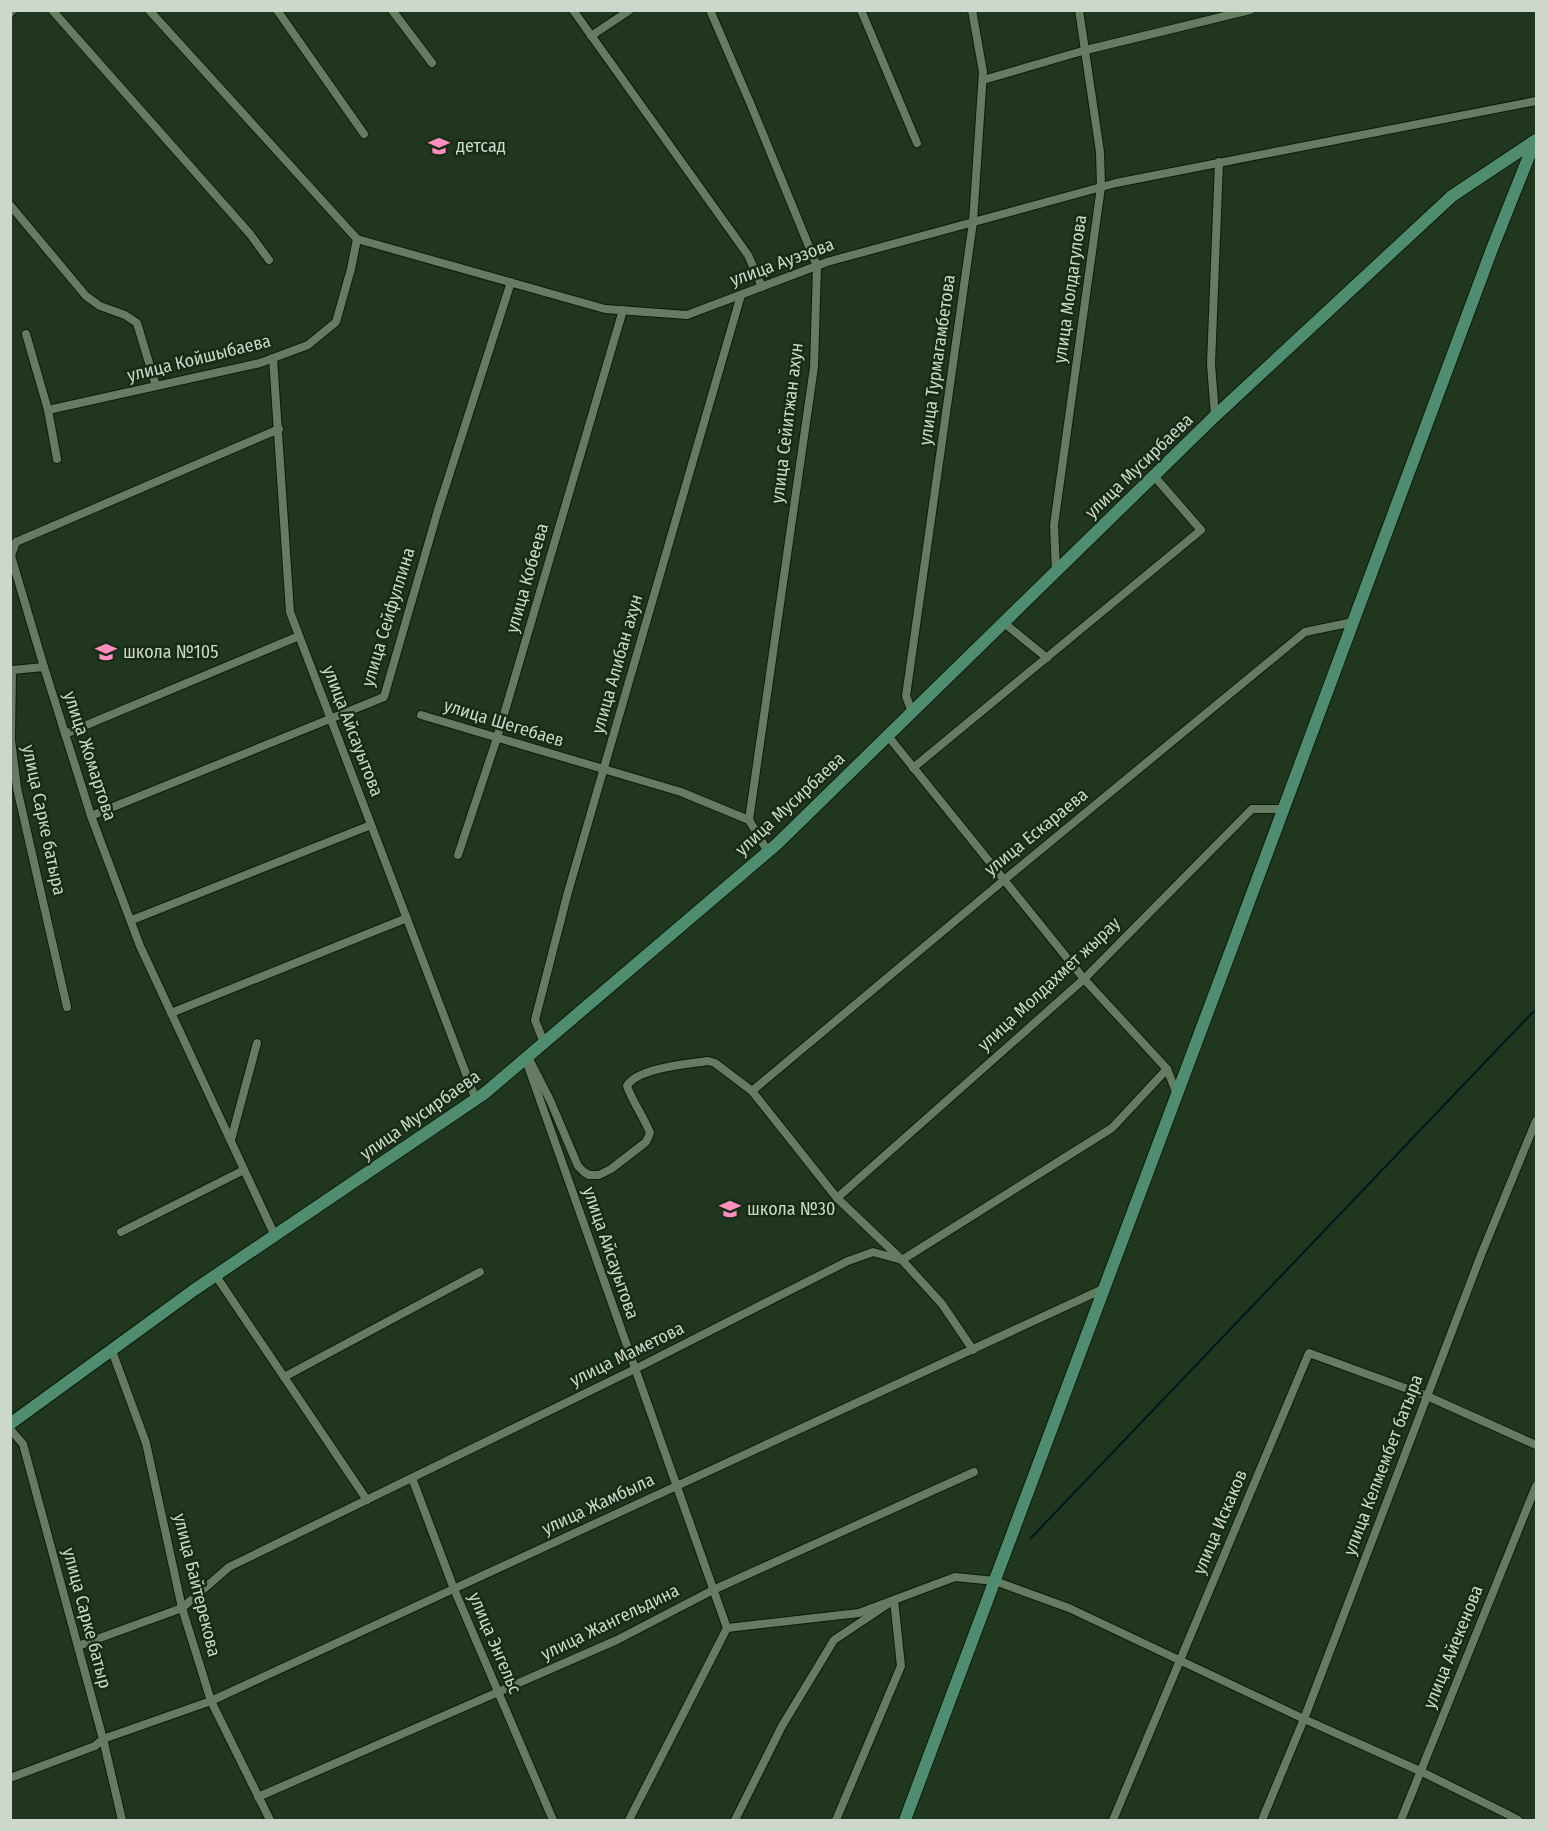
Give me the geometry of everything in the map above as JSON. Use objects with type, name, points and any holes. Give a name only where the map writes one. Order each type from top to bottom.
[{"type":"street","points":[[52,10],[250,234],[269,260]]},
{"type":"street","points":[[149,10],[357,238]]},
{"type":"street","points":[[277,10],[364,134]]},
{"type":"street","points":[[392,10],[432,63]]},
{"type":"street","points":[[573,10],[748,255],[762,287]]},
{"type":"street","points":[[591,36],[630,10]]},
{"type":"street","points":[[861,10],[917,143]]},
{"type":"street","name":"улица Турмагамбетова","points":[[912,712],[906,696],[973,222],[983,72],[972,10]]},
{"type":"street","name":"улица Молдагулова","points":[[1056,572],[1054,525],[1101,187],[1100,152],[1079,10]]},
{"type":"street","points":[[983,80],[1086,50],[1250,10]]},
{"type":"street","name":"улица Сейитжан ахун","points":[[711,11],[816,266],[814,367],[749,820]]},
{"type":"street","name":"улица Ауэзова","points":[[357,238],[605,309],[687,315],[816,266],[1101,187],[1536,100]]},
{"type":"street","points":[[905,1821],[1285,809],[1492,249],[1536,141]]},
{"type":"street","name":"улица Мусирбаева","points":[[10,1424],[216,1276],[476,1100],[527,1058],[768,852],[1215,416],[1452,196],[1536,141]]},
{"type":"street","points":[[1215,416],[1211,364],[1220,162]]},
{"type":"street","points":[[10,205],[86,297],[137,323],[156,386]]},
{"type":"street","name":"улица Койшыбаева","points":[[48,410],[260,363],[308,345],[336,322],[357,238]]},
{"type":"street","name":"улица Сейфуллина","points":[[91,816],[384,697],[438,510],[511,282]]},
{"type":"street","name":"улица Алибан ахун","points":[[544,1043],[535,1020],[568,892],[741,295]]},
{"type":"street","name":"улица Кобеева","points":[[458,855],[497,738],[623,310]]},
{"type":"street","points":[[26,333],[48,410],[57,459]]},
{"type":"street","name":"улица Айсауытова","points":[[273,358],[290,612],[476,1100]]},
{"type":"street","name":"улица Жомартова","points":[[275,1236],[140,946],[91,816],[11,556],[13,540],[279,429]]},
{"type":"street","points":[[914,768],[1202,530],[1154,476]]},
{"type":"street","name":"улица Ескараева","points":[[752,1091],[1305,632],[1353,622]]},
{"type":"street","points":[[1004,623],[1047,658]]},
{"type":"street","points":[[65,734],[299,636]]},
{"type":"street","name":"улица Сарке батыра","points":[[44,667],[12,670],[11,740],[17,788],[67,1007]]},
{"type":"street","name":"улица Шегебаев","points":[[421,715],[681,792],[749,820]]},
{"type":"street","points":[[888,736],[1084,979],[1167,1069],[1178,1095]]},
{"type":"street","name":"улица Молдахмет жырау","points":[[837,1198],[1084,979],[1252,809],[1285,809]]},
{"type":"street","points":[[749,820],[768,852]]},
{"type":"street","points":[[132,920],[371,825]]},
{"type":"street","points":[[171,1013],[407,918]]},
{"type":"street","points":[[231,1141],[257,1043]]},
{"type":"street","points":[[527,1058],[550,1100],[578,1166],[589,1175],[599,1175],[611,1169],[646,1142],[650,1133],[632,1100],[627,1086],[630,1081],[662,1069],[708,1061],[715,1063],[752,1091],[837,1198],[902,1260],[942,1304],[973,1350]]},
{"type":"street","name":"улица Айсауытова","points":[[527,1058],[727,1628]]},
{"type":"street","points":[[902,1260],[1112,1128],[1167,1069]]},
{"type":"street","name":"улица Келмембет батыра","points":[[1262,1821],[1304,1719],[1481,1255],[1536,1121]]},
{"type":"street","points":[[121,1232],[244,1170]]},
{"type":"street","name":"улица Маметова","points":[[78,1646],[182,1608],[229,1567],[635,1369],[848,1262],[873,1252],[902,1260]]},
{"type":"street","points":[[284,1377],[480,1272]]},
{"type":"street","points":[[216,1276],[367,1500]]},
{"type":"street","name":"улица Жамбыла","points":[[10,1778],[94,1746],[103,1738],[211,1701],[1103,1289]]},
{"type":"street","name":"улица Байтерекова","points":[[112,1351],[146,1443],[182,1608],[211,1701],[270,1821]]},
{"type":"street","name":"улица Искаков","points":[[1113,1821],[1309,1353],[1427,1396]]},
{"type":"street","points":[[1427,1396],[1536,1445]]},
{"type":"street","name":"улица Сарке батыр","points":[[10,1429],[23,1444],[103,1738],[122,1821]]},
{"type":"street","name":"улица Жангельдина","points":[[258,1797],[617,1640],[713,1590],[974,1472]]},
{"type":"street","name":"улица Энгельс","points":[[412,1478],[454,1589],[553,1821]]},
{"type":"street","name":"улица Айекенова","points":[[1401,1821],[1536,1486]]},
{"type":"street","points":[[629,1821],[727,1628],[859,1613],[955,1577],[994,1581],[1069,1608],[1420,1771],[1518,1821]]},
{"type":"street","points":[[735,1821],[782,1726],[834,1640],[894,1600]]},
{"type":"street","points":[[836,1821],[902,1666],[894,1600]]},
{"type":"waterway","points":[[1031,1538],[1536,1011]]},
{"type":"place","name":"детсад","points":[[439,146]]},
{"type":"place","name":"школа №105","points":[[106,652]]},
{"type":"place","name":"школа №30","points":[[730,1209]]}]
